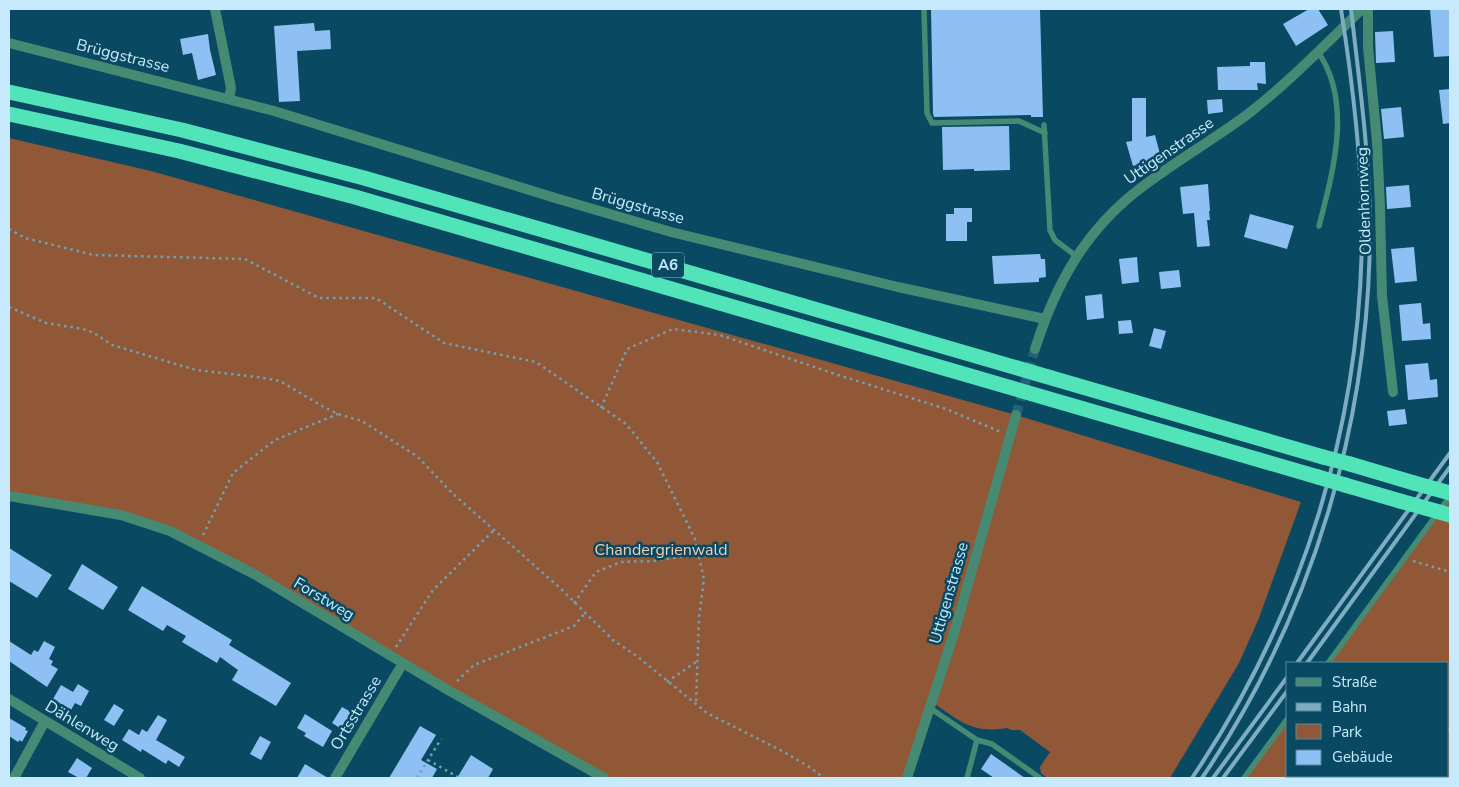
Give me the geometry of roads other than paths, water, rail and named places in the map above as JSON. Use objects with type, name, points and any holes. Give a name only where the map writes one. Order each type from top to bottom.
[{"type":"highway","name":"A6","points":[[9,92],[182,130],[364,178],[1450,494]]},
{"type":"highway","name":"A6","points":[[9,114],[188,153],[372,202],[1450,515]]},
{"type":"street","points":[[215,9],[231,88],[229,99]]},
{"type":"street","name":"Uttigenstrasse","points":[[1035,348],[1056,291],[1076,256],[1100,225],[1125,200],[1154,178],[1249,113],[1278,89],[1362,9]]},
{"type":"street","name":"Oldenhornweg","points":[[1368,9],[1368,48],[1377,142],[1382,296],[1393,392]]},
{"type":"street","name":"Brüggstrasse","points":[[9,43],[229,99],[355,136],[552,198],[671,232],[898,287],[1045,319]]},
{"type":"street","name":"Uttigenstrasse","points":[[907,778],[955,630],[1016,415]]},
{"type":"street","name":"Forstweg","points":[[9,496],[121,515],[170,531],[254,574],[448,690],[604,778]]},
{"type":"street","name":"Ortsstrasse","points":[[335,778],[403,663]]},
{"type":"street","name":"Dählenweg","points":[[9,700],[140,778]]},
{"type":"street","points":[[14,778],[45,722]]},
{"type":"lane","points":[[924,9],[926,113],[932,123],[1019,121],[1045,134]]},
{"type":"lane","points":[[1318,52],[1329,72],[1337,110],[1337,139],[1329,190],[1319,226]]},
{"type":"lane","points":[[1044,125],[1050,230],[1055,240],[1076,256]]},
{"type":"lane","points":[[1329,662],[1450,494]]},
{"type":"lane","points":[[930,708],[977,740],[992,744],[1040,778]]},
{"type":"lane","points":[[1244,778],[1286,721]]},
{"type":"lane","points":[[967,778],[977,740]]},
{"type":"tunnel","points":[[1016,415],[1035,349]]},
{"type":"railway","points":[[1192,778],[1231,715],[1266,650],[1295,582],[1319,513],[1338,442],[1351,369],[1360,296],[1362,222],[1355,115],[1341,9]]},
{"type":"railway","points":[[1202,778],[1241,715],[1275,650],[1304,582],[1328,513],[1347,442],[1360,369],[1368,296],[1370,222],[1366,142],[1351,9]]},
{"type":"railway","points":[[1298,662],[1450,453]]},
{"type":"railway","points":[[1308,662],[1450,467]]},
{"type":"railway","points":[[1213,778],[1286,679]]},
{"type":"railway","points":[[1223,778],[1286,693]]},
{"type":"park label","name":"Chandergrienwald","points":[[661,550]]}]
